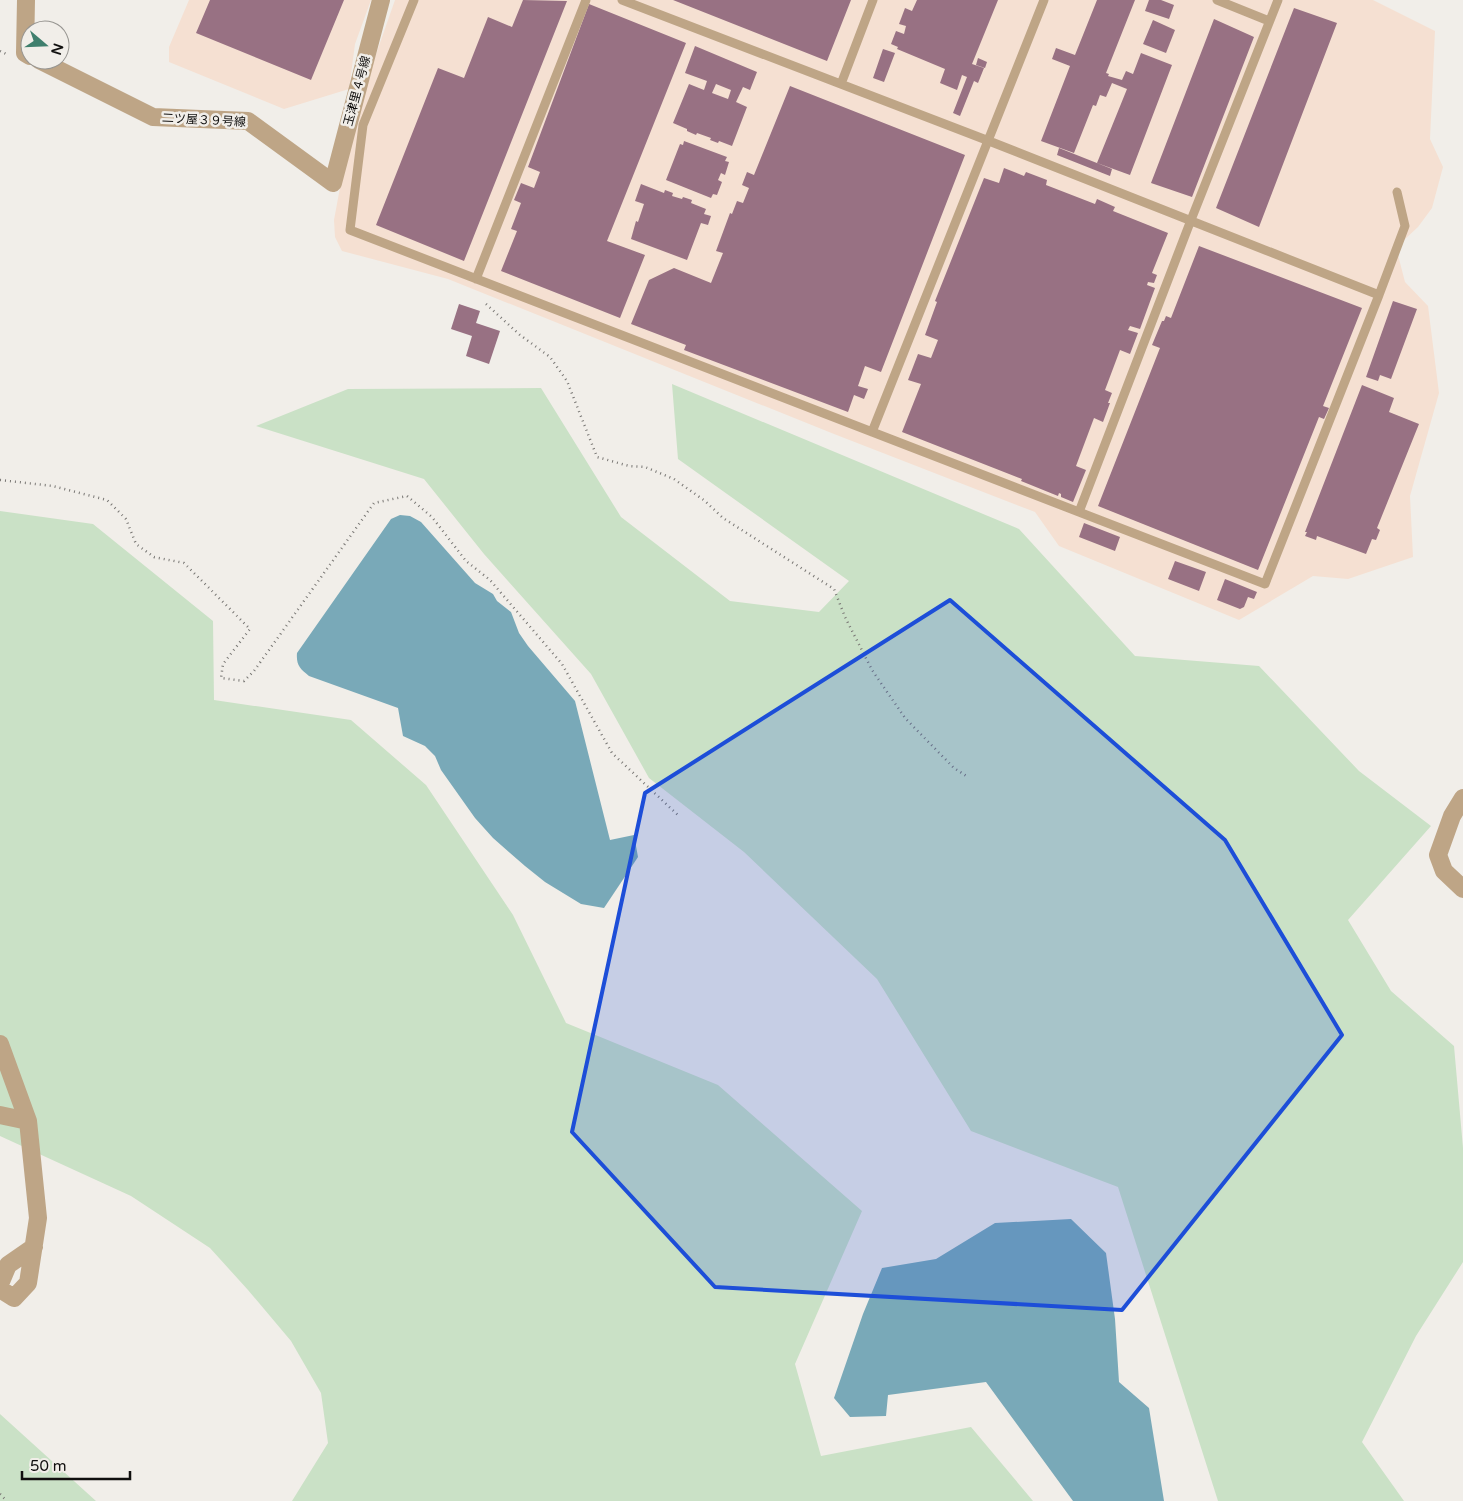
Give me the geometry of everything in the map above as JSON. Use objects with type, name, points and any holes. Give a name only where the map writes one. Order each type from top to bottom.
[{"type":"street","points":[[26,0],[26,20]]},
{"type":"street","name":"玉津里４号線","points":[[333,183],[381,0]]},
{"type":"street","name":"二ツ屋３９号線","points":[[59,70],[154,118],[248,121],[333,183]]},
{"type":"street","points":[[1463,798],[1452,816],[1438,855],[1444,871],[1463,889]]},
{"type":"street","points":[[0,1044],[28,1120],[38,1218],[28,1283],[14,1298],[0,1289]]},
{"type":"street","points":[[0,1115],[28,1120]]},
{"type":"street","points":[[0,1284],[8,1265],[34,1247]]},
{"type":"lane","points":[[414,0],[363,126],[350,230],[1265,584],[1405,226],[1397,192]]},
{"type":"lane","points":[[476,279],[586,0]]},
{"type":"lane","points":[[622,0],[1379,294]]},
{"type":"lane","points":[[840,84],[873,0]]},
{"type":"lane","points":[[872,432],[1044,0]]},
{"type":"lane","points":[[1217,0],[1269,21]]},
{"type":"lane","points":[[1079,512],[1190,220],[1278,0]]},
{"type":"path","points":[[0,51],[8,55]]},
{"type":"path","points":[[486,304],[520,335],[550,357],[567,381],[597,457],[629,466],[645,467],[674,479],[705,501],[723,518],[834,589],[845,617],[872,670],[905,718],[954,768],[968,777]]},
{"type":"path","points":[[0,480],[53,486],[107,500],[126,520],[136,544],[154,557],[184,563],[250,629],[223,664],[221,678],[244,681],[254,671],[374,502],[407,496],[432,517],[466,561],[490,580],[562,664],[612,753],[680,817]]},
{"type":"path","points":[[0,1494],[7,1501]]},
{"type":"highlighted area","points":[[950,600],[1225,840],[1342,1035],[1122,1310],[715,1287],[572,1132],[645,793]]},
{"type":"shaded area","points":[[189,0],[371,0],[355,44],[349,89],[284,109],[169,62],[169,47]]},
{"type":"shaded area","points":[[395,0],[1373,0],[1435,31],[1430,139],[1443,167],[1432,208],[1418,227],[1403,241],[1398,255],[1405,282],[1428,306],[1439,393],[1410,496],[1413,557],[1348,579],[1313,576],[1239,620],[1059,546],[1035,512],[834,434],[448,279],[342,251],[335,237],[334,220],[352,123]]},
{"type":"green space","points":[[672,384],[1019,529],[1135,656],[1259,666],[1359,771],[1431,826],[1348,920],[1391,991],[1454,1046],[1463,1148],[1463,1262],[1416,1336],[1362,1442],[1404,1501],[1218,1501],[1118,1187],[971,1131],[877,979],[744,852],[649,778],[591,674],[484,554],[424,479],[256,426],[348,389],[541,388],[621,517],[730,601],[819,612],[849,581],[678,459]]},
{"type":"green space","points":[[0,511],[93,524],[213,621],[214,700],[351,720],[426,785],[513,915],[566,1023],[718,1085],[862,1211],[795,1364],[821,1456],[971,1427],[1033,1501],[292,1501],[328,1443],[321,1393],[291,1341],[210,1248],[131,1196],[0,1136]]},
{"type":"green space","points":[[0,1414],[96,1501],[0,1501]]},
{"type":"water","points":[[400,515],[410,516],[421,522],[475,583],[493,594],[497,601],[511,612],[519,633],[528,646],[575,701],[610,840],[634,835],[638,857],[604,908],[581,904],[545,882],[493,838],[475,818],[441,770],[435,756],[425,746],[403,736],[398,708],[309,676],[299,666],[297,653],[391,519]]},
{"type":"water","points":[[1071,1219],[1106,1253],[1115,1319],[1119,1382],[1149,1408],[1164,1501],[1073,1501],[986,1382],[888,1395],[886,1416],[850,1417],[834,1398],[863,1314],[882,1268],[936,1259],[995,1223]]},
{"type":"building","points":[[210,0],[344,0],[311,80],[196,33]]},
{"type":"building","points":[[523,0],[567,1],[464,261],[376,225],[438,68],[464,78],[488,17],[512,27]]},
{"type":"building","points":[[673,0],[851,0],[827,61]]},
{"type":"building","points":[[917,0],[998,0],[972,64],[984,68],[978,83],[974,81],[960,116],[953,113],[967,77],[962,75],[957,90],[940,83],[945,69],[897,49],[898,47],[891,44],[896,31],[904,34],[906,26],[899,24],[905,8],[912,11]]},
{"type":"building","points":[[1097,0],[1135,0],[1106,73],[1109,74],[1108,76],[1122,80],[1126,71],[1133,74],[1141,53],[1172,65],[1130,175],[1097,163],[1127,89],[1112,83],[1106,97],[1100,95],[1096,106],[1093,105],[1074,153],[1041,141],[1070,66],[1052,59],[1056,48],[1075,55]]},
{"type":"building","points":[[1149,0],[1161,0],[1174,5],[1169,19],[1145,11]]},
{"type":"building","points":[[589,4],[686,43],[607,241],[645,255],[620,318],[501,271],[517,231],[511,229],[521,203],[514,200],[521,183],[534,188],[540,172],[528,167]]},
{"type":"building","points":[[1294,8],[1337,23],[1259,227],[1216,208]]},
{"type":"building","points":[[1214,19],[1254,37],[1192,197],[1151,183]]},
{"type":"building","points":[[1153,20],[1175,30],[1166,53],[1143,44]]},
{"type":"building","points":[[695,46],[757,72],[750,90],[743,87],[736,102],[747,107],[732,146],[719,141],[718,143],[710,140],[711,138],[697,133],[696,135],[673,123],[689,84],[704,90],[707,81],[685,73]],"holes":[[[716,84],[731,90],[728,99],[712,93]]]},
{"type":"building","points":[[883,49],[895,53],[884,82],[873,78]]},
{"type":"building","points":[[978,58],[987,62],[985,68],[976,65]]},
{"type":"building","points":[[790,86],[965,155],[881,372],[865,366],[858,386],[868,389],[864,399],[854,395],[848,412],[684,350],[686,345],[631,324],[649,280],[674,268],[711,283],[723,253],[716,251],[730,213],[732,214],[737,201],[743,203],[749,188],[742,185],[747,172],[754,175]]},
{"type":"building","points":[[684,141],[727,157],[725,161],[729,162],[725,175],[721,173],[718,180],[722,182],[717,195],[713,194],[711,198],[666,180],[680,144],[683,145]]},
{"type":"building","points":[[1059,148],[1112,169],[1110,176],[1057,155]]},
{"type":"building","points":[[1004,168],[1024,176],[1026,172],[1047,180],[1046,185],[1095,204],[1097,199],[1115,207],[1113,211],[1168,233],[1152,273],[1157,275],[1154,283],[1148,282],[1147,285],[1155,288],[1140,329],[1130,326],[1128,330],[1138,333],[1130,354],[1120,350],[1105,390],[1112,393],[1103,422],[1094,418],[1076,466],[1086,470],[1073,502],[1061,497],[1059,493],[1058,496],[1021,481],[1022,479],[902,432],[921,384],[908,380],[918,354],[931,358],[938,340],[925,335],[937,302],[935,301],[984,178],[999,183]]},
{"type":"building","points":[[641,184],[664,193],[665,190],[673,193],[672,196],[692,200],[691,203],[706,209],[704,214],[711,216],[708,225],[701,223],[687,260],[631,239],[636,221],[638,222],[644,204],[635,201]]},
{"type":"building","points":[[1199,246],[1362,308],[1323,406],[1329,408],[1324,419],[1319,417],[1258,570],[1098,506],[1160,348],[1152,345],[1162,321],[1164,321],[1166,316],[1171,318]]},
{"type":"building","points":[[1393,301],[1417,309],[1391,379],[1380,375],[1378,381],[1366,377]]},
{"type":"building","points":[[459,304],[480,311],[476,323],[500,331],[489,364],[466,356],[472,336],[451,329]]},
{"type":"building","points":[[1362,385],[1394,398],[1389,412],[1419,424],[1377,528],[1380,530],[1376,540],[1372,539],[1366,554],[1317,536],[1316,540],[1305,536]]},
{"type":"building","points":[[1084,523],[1120,537],[1115,551],[1079,537]]},
{"type":"building","points":[[1175,561],[1206,572],[1199,591],[1168,579]]},
{"type":"building","points":[[1225,579],[1257,592],[1254,599],[1248,597],[1244,607],[1240,609],[1217,600]]}]
